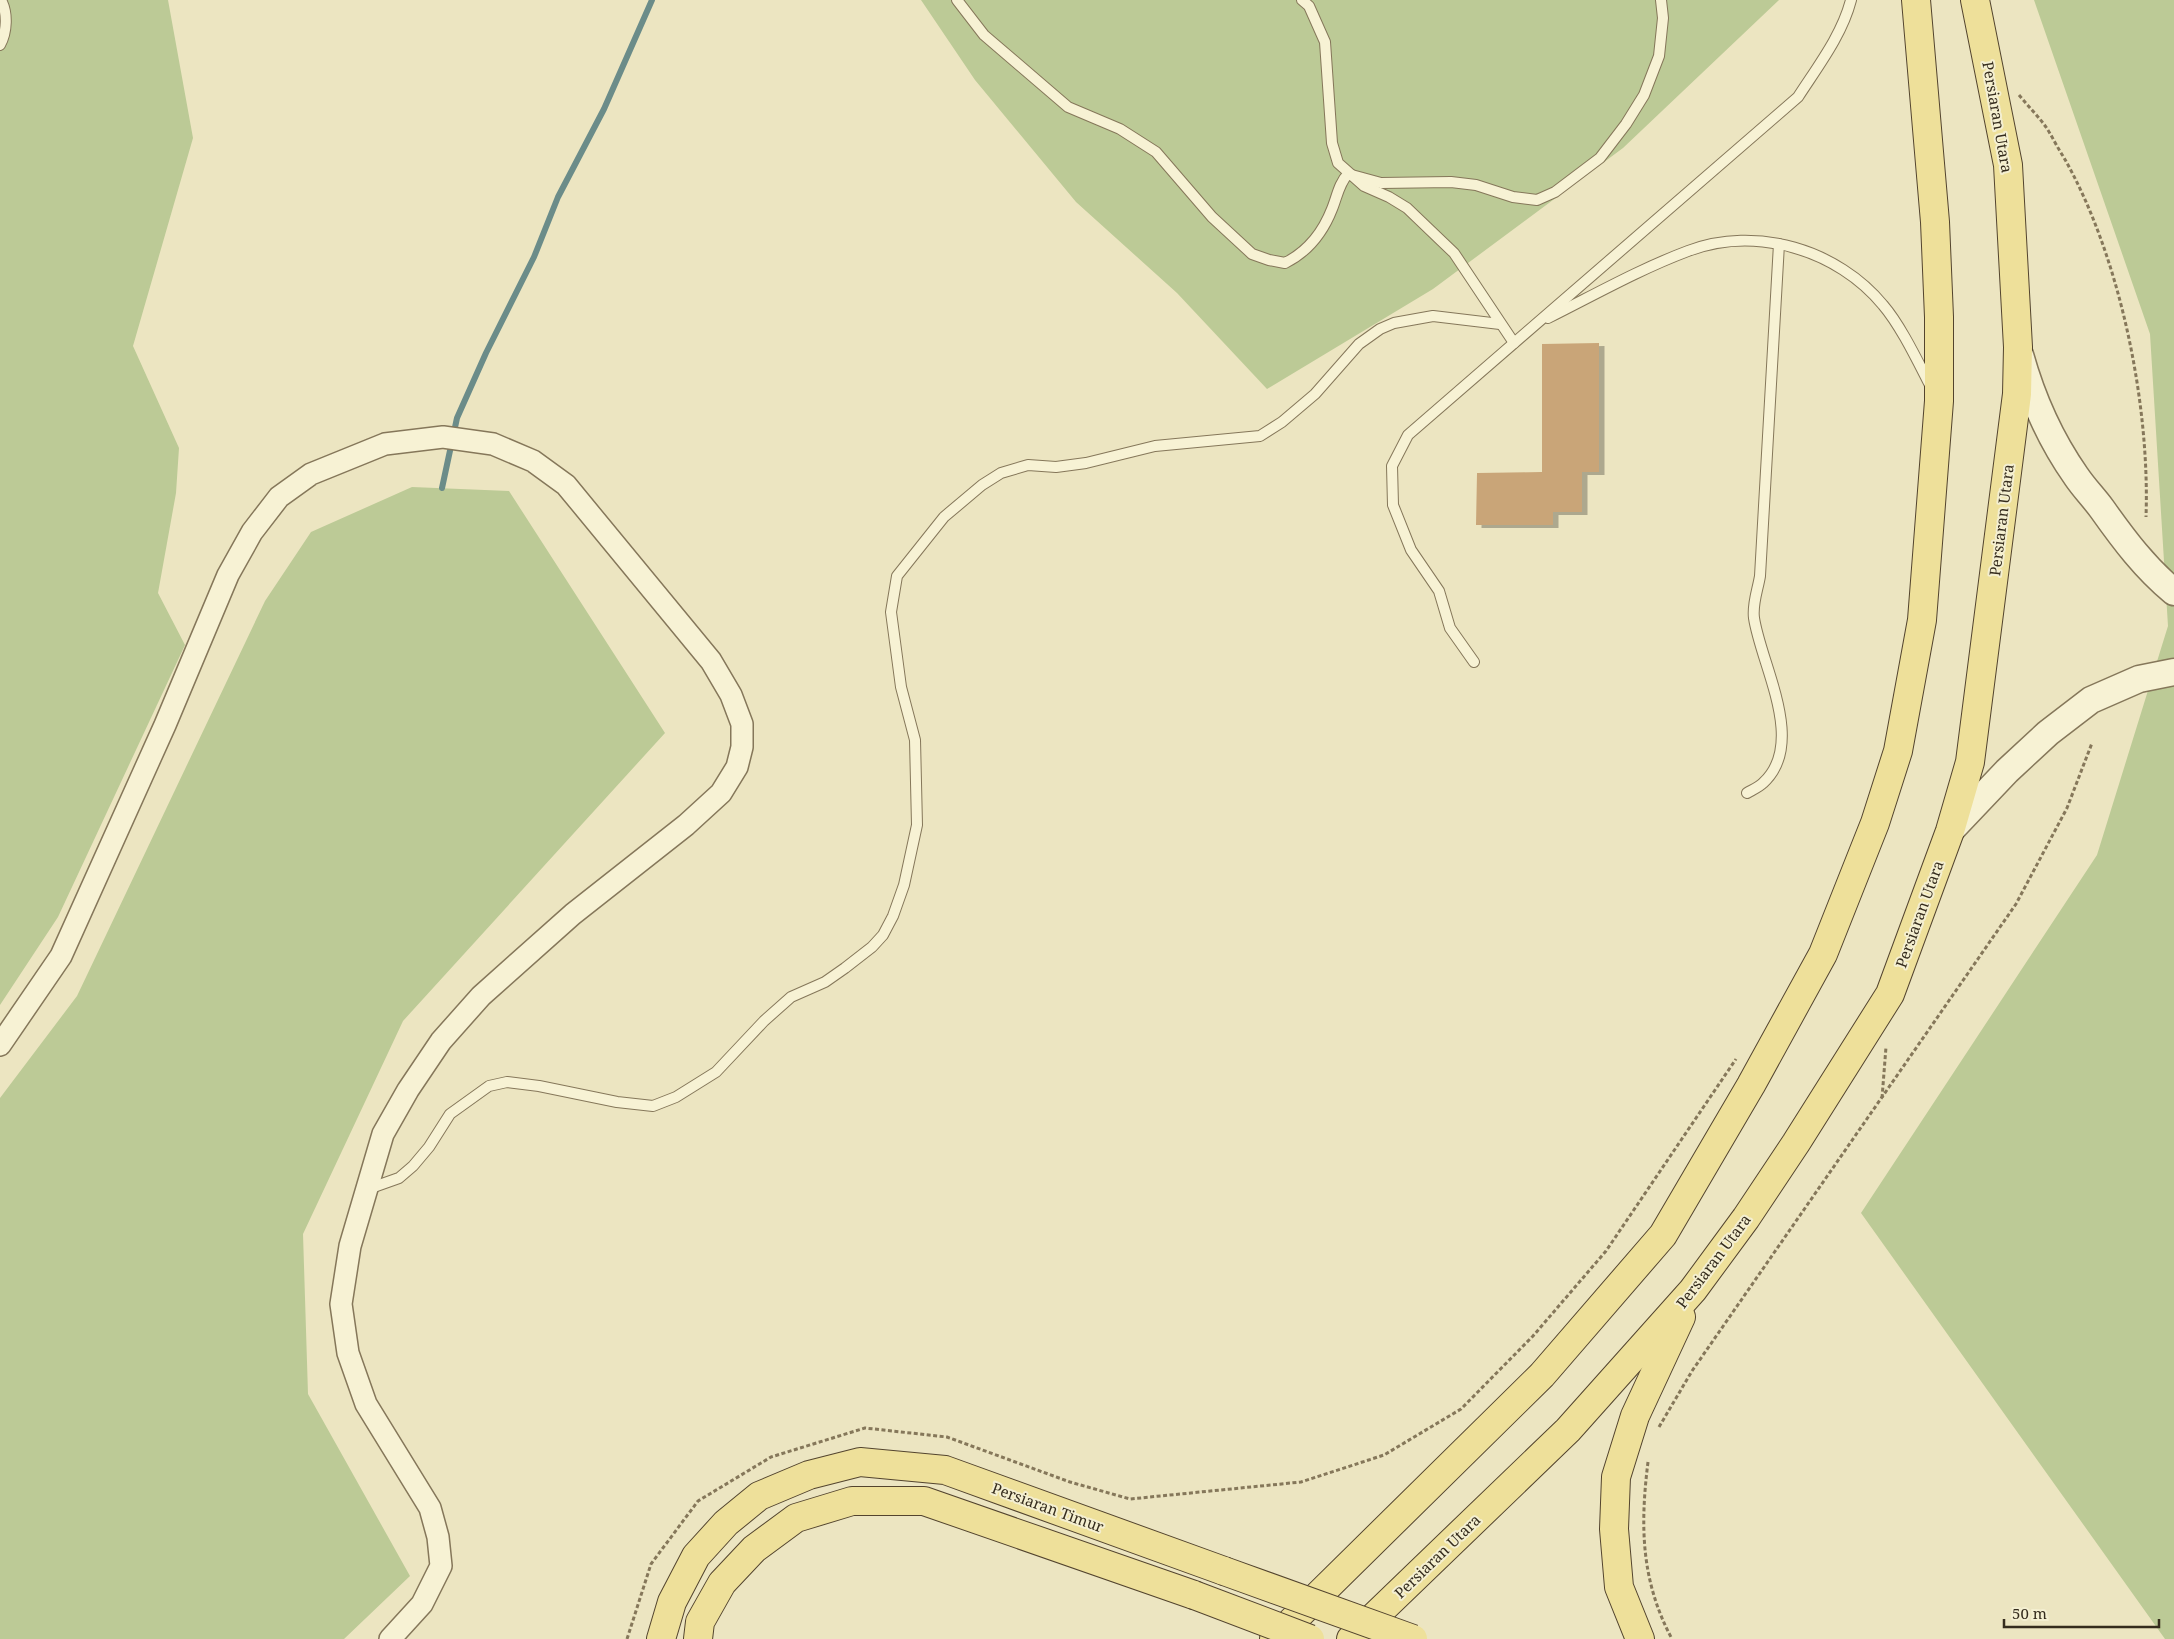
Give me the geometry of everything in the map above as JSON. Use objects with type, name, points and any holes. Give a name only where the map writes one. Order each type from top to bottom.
[{"type":"main road","points":[[1274,1639],[1542,1375],[1663,1235],[1751,1084],[1823,954],[1875,823],[1898,751],[1922,620],[1939,401],[1939,318],[1935,222],[1916,0]]},
{"type":"main road","name":"Persiaran Utara","points":[[1351,1639],[1568,1430],[1693,1290],[1768,1184],[1890,994],[1950,832],[1970,762],[2016,394],[2018,347],[2008,165],[1975,0]]},
{"type":"main road","points":[[1640,1639],[1619,1587],[1614,1529],[1616,1477],[1635,1416],[1693,1290]]},
{"type":"main road","name":"Persiaran Timur","points":[[661,1639],[672,1602],[696,1556],[726,1523],[759,1496],[809,1475],[860,1462],[945,1470],[1413,1639]]},
{"type":"main road","points":[[698,1639],[700,1622],[722,1583],[754,1549],[796,1518],[852,1501],[924,1501],[1194,1595],[1310,1639]]},
{"type":"street","points":[[2018,347],[2033,398],[2076,476],[2132,551],[2157,578],[2174,592]]},
{"type":"street","points":[[0,1045],[61,956],[165,725],[228,575],[252,532],[279,497],[311,474],[385,444],[443,437],[493,444],[533,461],[566,485],[710,661],[731,695],[742,724],[742,747],[737,767],[721,793],[686,825],[572,914],[481,996],[441,1041],[408,1090],[383,1134],[350,1246],[341,1304],[348,1353],[366,1404],[430,1508],[438,1537],[441,1566],[422,1604],[390,1639]]},
{"type":"street","points":[[1950,832],[2007,770],[2048,733],[2091,700],[2140,679],[2174,672]]},
{"type":"lane","points":[[0,45],[6,28],[5,7],[2,0]]},
{"type":"lane","points":[[956,0],[984,35],[1068,107],[1120,129],[1156,152],[1212,218],[1252,254],[1285,263],[1309,248],[1331,211],[1341,184],[1348,174]]},
{"type":"lane","points":[[1302,0],[1309,6],[1325,42],[1332,143],[1338,163],[1348,174],[1364,186],[1390,197],[1407,208],[1449,248],[1514,343]]},
{"type":"lane","points":[[1348,174],[1382,183],[1451,182],[1468,184],[1513,197],[1537,200],[1555,192],[1600,158],[1626,124],[1644,95],[1660,56],[1663,18],[1661,0]]},
{"type":"lane","points":[[1474,662],[1450,628],[1439,590],[1411,550],[1393,505],[1392,466],[1408,435],[1798,96],[1828,50],[1848,13],[1851,0]]},
{"type":"lane","points":[[1535,325],[1689,250],[1732,241],[1779,244],[1802,249],[1832,262],[1859,282],[1884,306],[1939,401]]},
{"type":"lane","points":[[1747,793],[1762,784],[1771,775],[1777,762],[1782,737],[1774,690],[1754,616],[1760,576],[1779,244]]},
{"type":"lane","points":[[367,1190],[398,1178],[413,1166],[429,1147],[450,1114],[489,1086],[507,1082],[539,1086],[617,1102],[653,1106],[671,1099],[716,1072],[764,1021],[791,997],[825,982],[872,947],[883,935],[893,916],[904,885],[917,825],[915,740],[901,686],[891,612],[897,576],[944,518],[982,485],[1001,473],[1028,465],[1056,468],[1155,446],[1260,436],[1282,422],[1315,394],[1359,344],[1380,329],[1394,322],[1433,316],[1500,324]]},
{"type":"path","points":[[2017,93],[2046,127],[2078,183],[2099,234],[2134,359],[2145,459],[2146,518]]},
{"type":"path","points":[[1656,1434],[1692,1371],[2016,904],[2067,808],[2092,743]]},
{"type":"path","points":[[627,1639],[651,1564],[698,1501],[771,1457],[866,1428],[947,1437],[1070,1482],[1130,1499],[1301,1482],[1384,1455],[1461,1409],[1533,1336],[1606,1251],[1737,1057]]},
{"type":"path","points":[[1650,1453],[1643,1511],[1645,1560],[1658,1613],[1672,1639]]},
{"type":"green space","points":[[0,0],[168,0],[193,138],[133,346],[179,448],[176,493],[158,593],[185,645],[58,917],[0,1005]]},
{"type":"green space","points":[[921,0],[1779,0],[1623,148],[1433,289],[1267,389],[1177,293],[1076,202],[975,80]]},
{"type":"green space","points":[[2034,0],[2174,0],[2174,1639],[2165,1639],[1861,1213],[2097,855],[2168,626],[2150,334]]},
{"type":"green space","points":[[412,487],[509,491],[665,733],[403,1021],[303,1234],[308,1394],[410,1576],[344,1639],[0,1639],[0,1098],[77,996],[265,601],[311,532]]},
{"type":"building","points":[[1599,343],[1599,472],[1582,472],[1582,512],[1553,512],[1553,525],[1476,525],[1477,473],[1542,472],[1542,344]]},
{"type":"waterway","points":[[442,488],[457,418],[486,353],[534,257],[558,197],[604,109],[652,0]]}]
